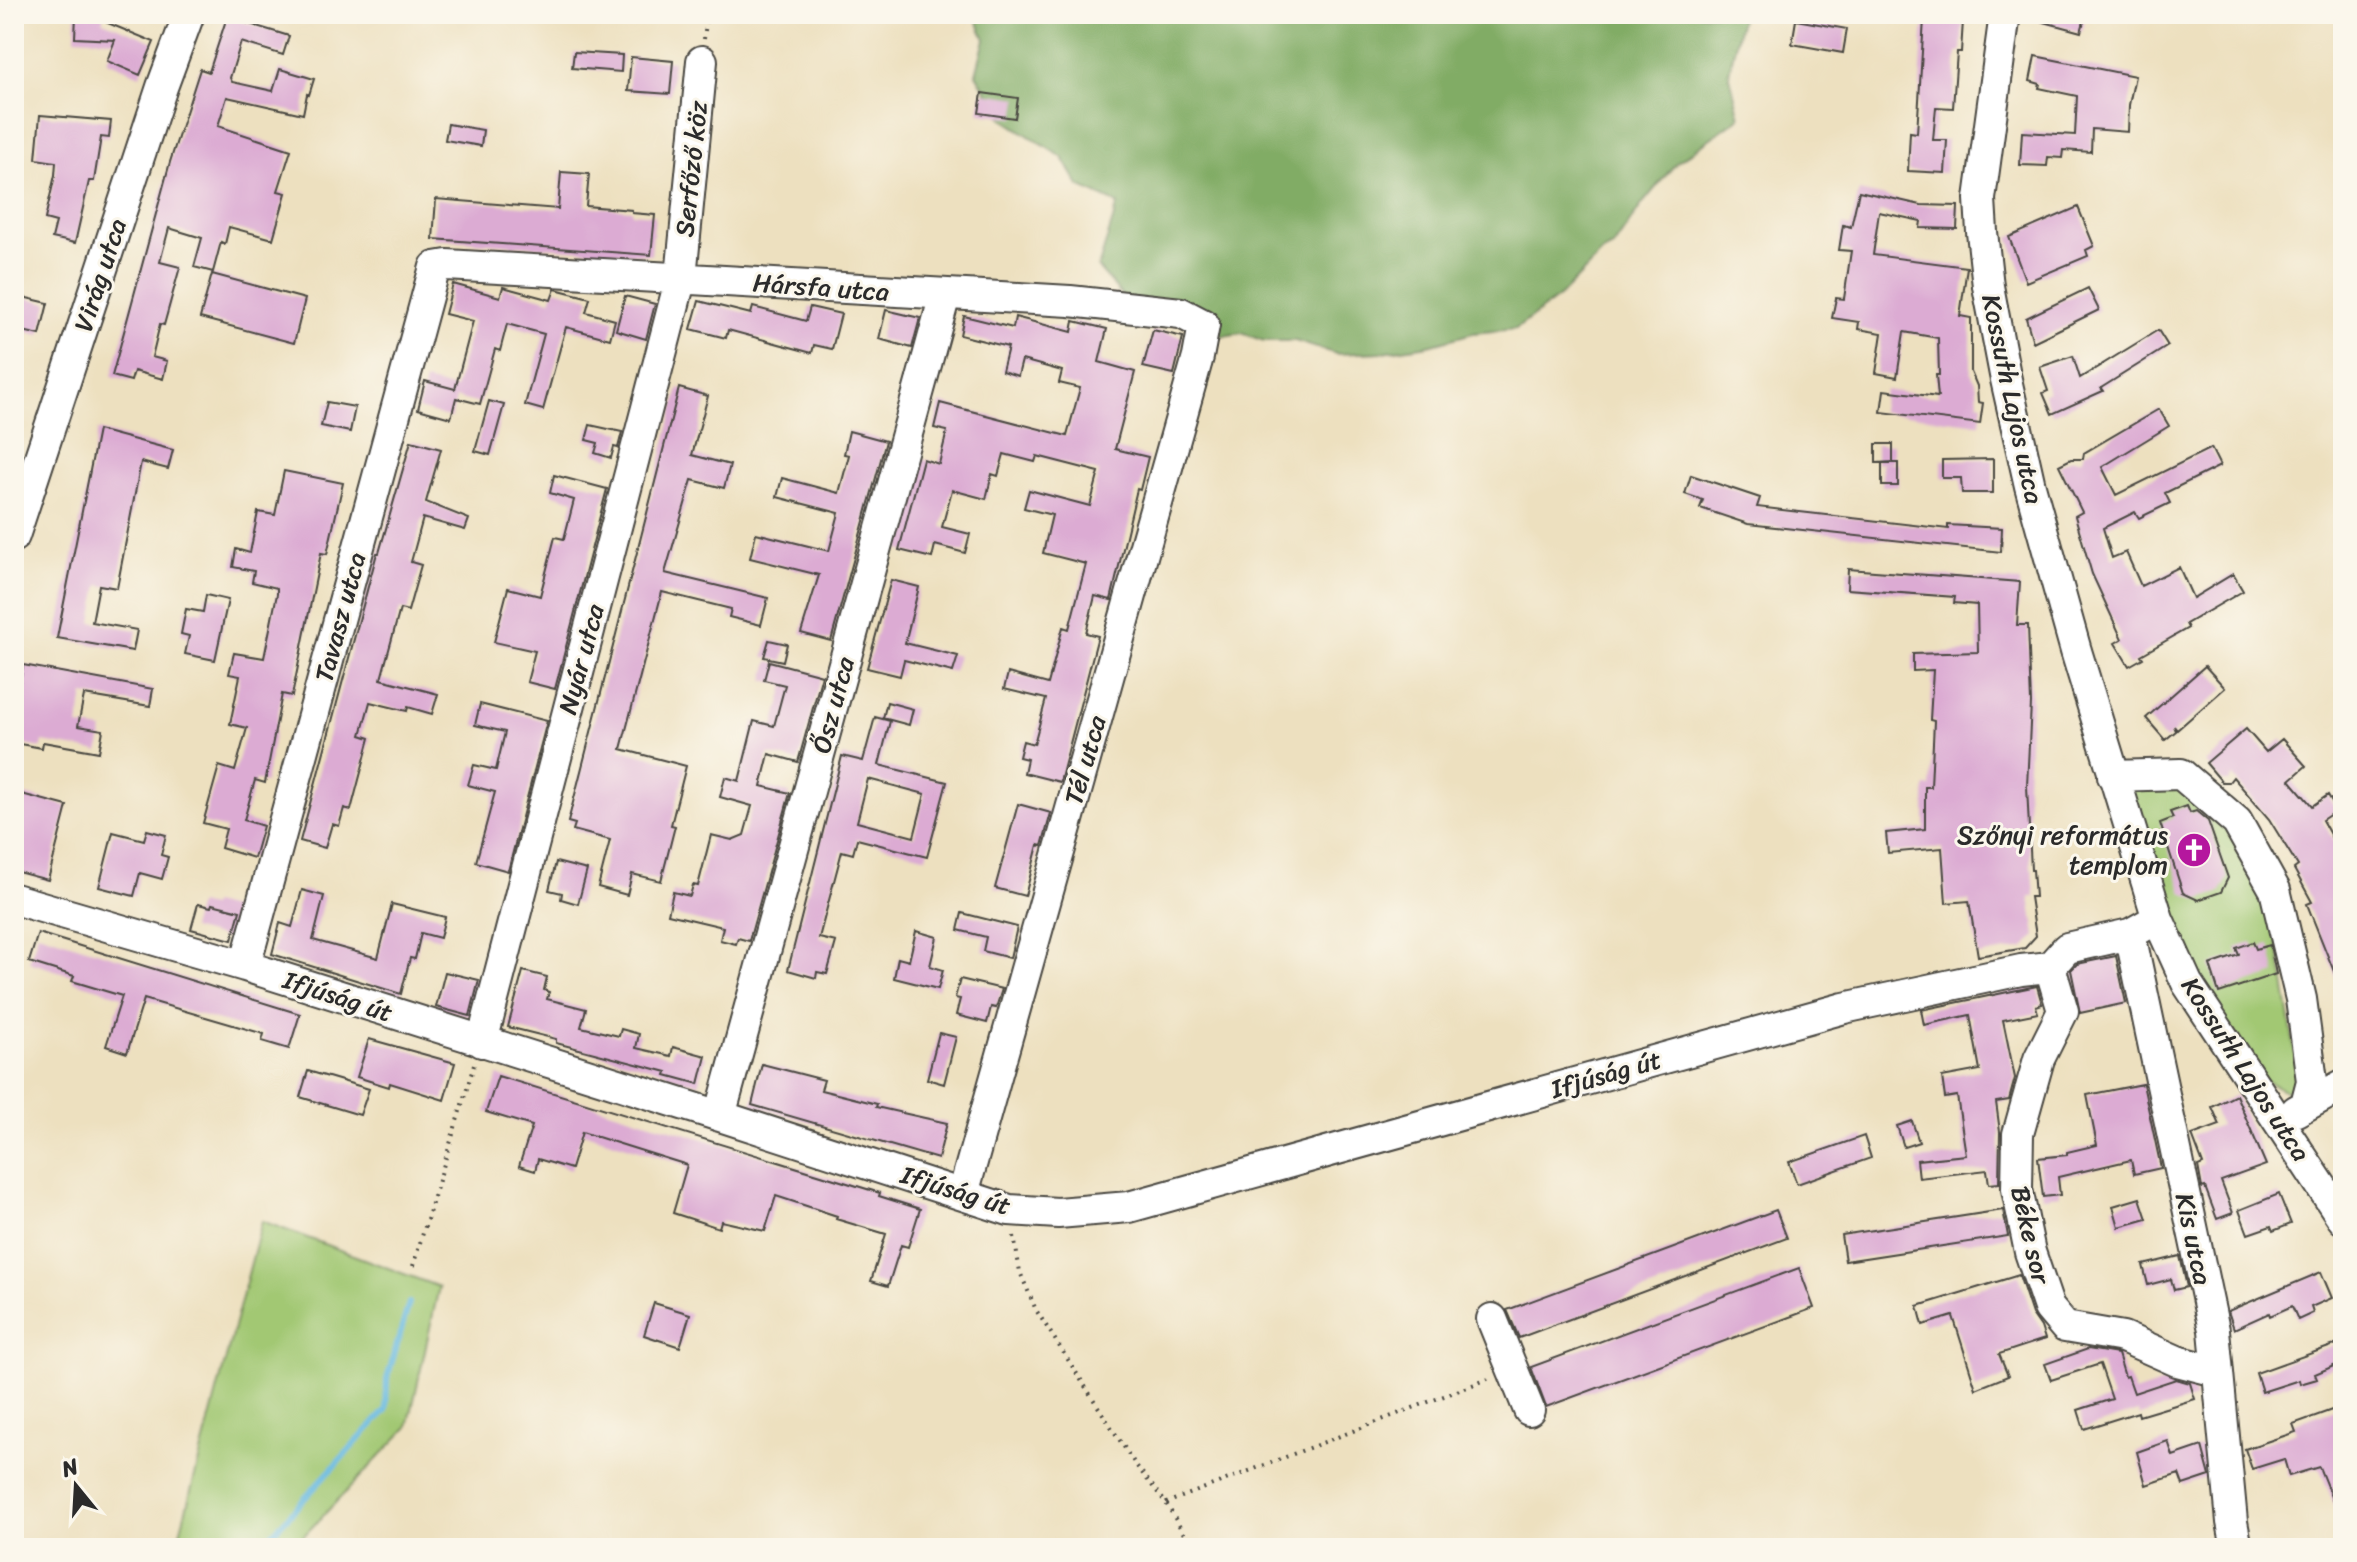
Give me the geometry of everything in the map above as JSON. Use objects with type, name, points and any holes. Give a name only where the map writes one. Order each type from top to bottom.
[{"type":"street","name":"Virág utca","points":[[14,536],[189,14]]},
{"type":"street","name":"Kossuth Lajos utca","points":[[2005,14],[1980,199],[1988,286],[2030,486],[2113,776],[2158,919],[2187,983],[2343,1219]]},
{"type":"street","name":"Serfőző köz","points":[[681,277],[702,61]]},
{"type":"street","name":"Hársfa utca","points":[[435,267],[447,265],[681,277],[1070,301],[1181,313],[1204,325]]},
{"type":"street","name":"Tavasz utca","points":[[245,966],[435,267]]},
{"type":"street","name":"Nyár utca","points":[[482,1042],[681,277]]},
{"type":"street","name":"Ősz utca","points":[[720,1116],[945,295]]},
{"type":"street","name":"Tél utca","points":[[963,1194],[1198,357],[1204,325]]},
{"type":"street","name":"Kossuth Lajos utca","points":[[2113,776],[2181,774],[2237,822],[2275,890],[2301,999],[2312,1081],[2306,1104]]},
{"type":"street","name":"Ifjúság út","points":[[14,899],[245,966],[1009,1210],[1058,1213],[1129,1207],[1844,1008],[2021,970],[2050,967]]},
{"type":"street","points":[[2050,967],[2067,948],[2130,934],[2158,919]]},
{"type":"street","name":"Kis utca","points":[[2130,934],[2214,1330],[2237,1548]]},
{"type":"street","name":"Béke sor","points":[[2050,967],[2063,1011],[2039,1059],[2018,1134],[2017,1189],[2030,1252],[2049,1308],[2065,1327],[2123,1337],[2177,1361],[2216,1371]]},
{"type":"street","points":[[2280,1121],[2343,1085]]},
{"type":"street","points":[[1492,1319],[1529,1410]]},
{"type":"path","points":[[413,1266],[482,1042]]},
{"type":"path","points":[[1009,1210],[1020,1272],[1036,1310],[1135,1464],[1166,1503],[1192,1548]]},
{"type":"path","points":[[1166,1503],[1512,1369]]},
{"type":"green space","points":[[974,14],[1742,14],[1729,73],[1740,117],[1676,163],[1613,247],[1603,252],[1560,296],[1516,329],[1473,333],[1429,345],[1383,352],[1336,354],[1295,341],[1264,341],[1242,333],[1223,336],[1196,317],[1123,297],[1098,268],[1118,204],[1079,186],[1063,158],[1003,119],[976,74],[985,39]]},
{"type":"green space","points":[[2128,788],[2182,789],[2233,833],[2275,926],[2301,1090],[2292,1094],[2263,1080],[2195,981]]},
{"type":"green space","points":[[262,1221],[439,1287],[408,1427],[292,1548],[176,1548]]},
{"type":"building","points":[[76,14],[103,14],[103,21],[154,42],[140,75],[107,61],[115,40],[75,38]]},
{"type":"building","points":[[2034,14],[2086,14],[2081,32],[2033,19]]},
{"type":"building","points":[[227,17],[289,36],[283,55],[241,42],[230,78],[232,82],[273,91],[280,69],[314,79],[303,114],[227,97],[218,126],[291,150],[278,191],[286,193],[273,239],[229,227],[225,244],[221,242],[213,272],[194,267],[202,238],[169,228],[160,262],[180,267],[152,357],[167,361],[163,379],[134,371],[131,381],[112,376],[170,162],[200,69],[209,72]]},
{"type":"building","points":[[1924,19],[1963,21],[1961,52],[1957,52],[1953,108],[1936,107],[1933,140],[1947,140],[1945,173],[1908,171],[1910,132],[1917,133]]},
{"type":"building","points":[[1796,20],[1847,29],[1843,53],[1792,44]]},
{"type":"building","points":[[574,52],[622,55],[621,72],[572,68]]},
{"type":"building","points":[[2035,56],[2135,76],[2128,132],[2092,129],[2091,152],[2063,150],[2062,158],[2048,157],[2047,166],[2020,165],[2022,132],[2075,135],[2077,96],[2039,88],[2040,84],[2030,81]]},
{"type":"building","points":[[631,57],[673,61],[670,94],[628,91]]},
{"type":"building","points":[[982,93],[1018,98],[1015,118],[979,113]]},
{"type":"building","points":[[40,115],[111,121],[109,138],[101,137],[94,181],[89,181],[75,243],[52,238],[56,222],[45,219],[56,162],[36,159]]},
{"type":"building","points":[[448,124],[483,130],[481,146],[445,140]]},
{"type":"building","points":[[561,172],[589,174],[586,206],[655,215],[651,255],[433,239],[436,199],[558,209]]},
{"type":"building","points":[[1859,191],[1921,205],[1958,206],[1957,229],[1920,228],[1921,221],[1879,212],[1873,255],[1967,267],[1960,316],[1971,318],[1971,372],[1977,386],[1978,402],[1983,403],[1980,424],[1881,412],[1884,390],[1938,397],[1938,338],[1904,332],[1897,377],[1876,373],[1882,333],[1858,329],[1859,322],[1832,318],[1836,298],[1844,299],[1851,251],[1839,250],[1843,225],[1851,227]]},
{"type":"building","points":[[2078,207],[2094,246],[2086,250],[2088,256],[2026,282],[2009,237]]},
{"type":"building","points":[[212,274],[305,299],[294,343],[200,318]]},
{"type":"building","points":[[453,284],[500,297],[503,287],[551,300],[555,289],[590,298],[586,312],[615,320],[610,339],[566,327],[543,410],[525,405],[544,334],[507,324],[500,351],[495,349],[480,404],[456,398],[451,418],[418,409],[425,381],[455,389],[473,321],[445,314]]},
{"type":"building","points":[[2088,288],[2099,310],[2033,342],[2026,318]]},
{"type":"building","points":[[14,295],[48,303],[40,335],[14,329]]},
{"type":"building","points":[[625,296],[655,304],[646,339],[616,330]]},
{"type":"building","points":[[699,301],[751,314],[753,307],[806,321],[810,307],[841,314],[832,349],[814,345],[812,353],[728,330],[726,338],[691,329]]},
{"type":"building","points":[[886,310],[920,318],[912,348],[879,339]]},
{"type":"building","points":[[964,316],[1013,328],[1015,317],[1072,332],[1074,321],[1107,329],[1099,362],[1135,372],[1115,449],[1148,457],[1140,490],[1137,489],[1111,600],[1095,596],[1086,633],[1098,636],[1060,782],[1024,773],[1027,759],[1019,757],[1023,741],[1034,744],[1046,699],[1004,689],[1008,673],[1048,684],[1063,627],[1069,629],[1086,564],[1043,553],[1052,515],[1024,508],[1029,490],[1090,506],[1099,472],[1037,456],[1035,462],[1004,454],[998,476],[992,474],[986,499],[952,490],[942,527],[970,534],[965,553],[935,545],[932,558],[899,550],[923,459],[939,464],[947,431],[934,428],[940,403],[1067,436],[1080,388],[1059,383],[1062,371],[1022,360],[1018,376],[1002,371],[1008,347],[960,335]]},
{"type":"building","points":[[1153,330],[1183,337],[1174,374],[1143,367]]},
{"type":"building","points":[[2158,330],[2168,346],[2101,388],[2103,391],[2052,414],[2043,393],[2048,391],[2040,367],[2073,356],[2080,378]]},
{"type":"building","points":[[679,388],[708,396],[692,455],[730,465],[724,488],[692,480],[665,573],[768,598],[761,625],[729,617],[731,609],[662,592],[621,749],[686,766],[661,881],[632,874],[627,895],[598,887],[610,840],[573,830],[575,824],[568,822]]},
{"type":"building","points":[[489,401],[504,405],[490,455],[475,451]]},
{"type":"building","points":[[327,402],[355,407],[350,432],[321,426]]},
{"type":"building","points":[[2159,409],[2169,426],[2102,467],[2116,495],[2211,448],[2220,466],[2165,493],[2170,503],[2139,518],[2135,512],[2103,528],[2112,558],[2126,552],[2141,586],[2179,567],[2193,598],[2233,574],[2243,591],[2186,624],[2188,628],[2141,655],[2143,658],[2129,666],[2115,643],[2122,639],[2092,574],[2075,516],[2082,512],[2059,465],[2071,459],[2083,459],[2084,453]]},
{"type":"building","points":[[590,425],[622,432],[618,448],[614,447],[611,458],[595,453],[598,443],[586,440]]},
{"type":"building","points":[[98,430],[173,450],[168,469],[141,462],[117,588],[99,585],[92,622],[137,630],[133,651],[57,638]]},
{"type":"building","points":[[849,431],[886,441],[831,641],[801,633],[819,575],[750,558],[756,533],[829,551],[839,513],[777,497],[782,478],[839,493],[849,455],[844,454]]},
{"type":"building","points":[[411,441],[441,449],[426,502],[469,519],[465,530],[423,518],[411,562],[421,565],[408,611],[400,609],[381,679],[438,694],[432,714],[370,702],[361,735],[370,738],[351,810],[344,808],[339,826],[332,824],[325,848],[300,841],[377,553]]},
{"type":"building","points":[[1876,444],[1893,444],[1893,462],[1876,463]]},
{"type":"building","points":[[1993,459],[1993,493],[1962,493],[1961,478],[1942,478],[1942,460]]},
{"type":"building","points":[[1882,463],[1898,463],[1898,486],[1882,486]]},
{"type":"building","points":[[284,471],[343,483],[327,554],[321,553],[292,696],[282,694],[265,783],[255,780],[244,820],[263,826],[254,858],[221,848],[226,829],[203,823],[219,766],[235,771],[247,728],[230,724],[240,676],[229,674],[234,653],[264,658],[277,594],[277,588],[252,582],[254,571],[233,567],[236,549],[250,553],[258,512],[275,515]]},
{"type":"building","points":[[554,475],[607,489],[555,689],[527,682],[535,651],[494,642],[508,588],[540,596],[555,537],[564,539],[574,500],[550,493]]},
{"type":"building","points":[[1691,475],[1760,498],[1757,507],[1948,529],[1948,525],[2002,528],[2001,552],[1748,524],[1700,508],[1703,500],[1685,494]]},
{"type":"building","points":[[1848,569],[2020,582],[2017,625],[2028,625],[2031,703],[2027,786],[2035,897],[2030,897],[2036,936],[2025,948],[1978,956],[1969,901],[1946,903],[1942,848],[1888,853],[1886,833],[1925,829],[1925,787],[1931,787],[1933,670],[1913,671],[1913,654],[1978,652],[1977,605],[1954,603],[1955,597],[1847,589]]},
{"type":"building","points":[[891,580],[919,587],[905,643],[958,656],[953,672],[904,660],[900,676],[867,668]]},
{"type":"building","points":[[206,595],[228,600],[215,660],[185,654],[189,636],[181,634],[186,609],[203,612]]},
{"type":"building","points":[[769,640],[787,644],[783,661],[764,657]]},
{"type":"building","points":[[769,661],[822,675],[798,762],[769,754],[761,786],[790,793],[749,941],[738,938],[736,944],[720,940],[723,927],[668,914],[673,892],[690,896],[693,885],[698,886],[711,835],[732,840],[744,835],[752,806],[720,797],[725,777],[739,781],[754,721],[774,726],[785,685],[764,680]]},
{"type":"building","points":[[23,665],[153,689],[150,706],[84,695],[78,726],[103,730],[99,752],[43,742],[42,748],[14,743],[14,717]]},
{"type":"building","points":[[2205,666],[2225,688],[2177,730],[2174,726],[2176,731],[2165,740],[2146,718]]},
{"type":"building","points":[[887,702],[913,709],[909,725],[883,718]]},
{"type":"building","points":[[480,704],[547,721],[508,871],[476,862],[495,792],[468,785],[474,765],[496,770],[505,732],[475,725]]},
{"type":"building","points":[[875,717],[890,721],[879,765],[947,782],[927,857],[857,839],[853,854],[842,851],[819,938],[836,942],[827,974],[817,972],[816,978],[788,970],[842,756],[863,761]],"holes":[[[868,779],[925,794],[914,837],[857,822]]]},
{"type":"building","points":[[2246,729],[2266,752],[2282,739],[2306,766],[2290,780],[2312,806],[2328,795],[2337,810],[2322,820],[2343,858],[2343,994],[2307,904],[2312,902],[2294,869],[2298,866],[2269,819],[2233,777],[2229,782],[2222,782],[2206,763]]},
{"type":"building","points":[[14,792],[67,806],[48,880],[14,871]]},
{"type":"building","points":[[1018,804],[1051,813],[1042,846],[1038,845],[1025,896],[995,888]]},
{"type":"building","name":"Szőnyi református templom","points":[[2187,806],[2190,813],[2196,811],[2208,821],[2228,878],[2221,892],[2198,900],[2183,893],[2160,823],[2173,818],[2170,812]]},
{"type":"building","points":[[147,830],[166,835],[161,855],[168,857],[162,879],[140,873],[134,896],[99,887],[113,832],[144,840]]},
{"type":"building","points":[[556,862],[587,870],[578,904],[561,899],[562,893],[549,890]]},
{"type":"building","points":[[302,890],[324,896],[313,940],[378,958],[392,904],[445,917],[440,938],[421,933],[415,959],[410,958],[401,994],[272,954],[280,923],[292,927]]},
{"type":"building","points":[[198,904],[240,911],[232,940],[191,929]]},
{"type":"building","points":[[962,913],[1017,927],[1010,958],[983,951],[986,937],[958,930]]},
{"type":"building","points":[[916,931],[937,937],[930,966],[943,970],[938,989],[894,978],[898,958],[909,961]]},
{"type":"building","points":[[38,933],[300,1014],[289,1049],[262,1041],[264,1034],[144,999],[127,1053],[106,1046],[122,996],[72,981],[74,976],[29,962]]},
{"type":"building","points":[[2253,942],[2256,949],[2270,945],[2276,974],[2219,993],[2210,965],[2239,955],[2236,948]]},
{"type":"building","points":[[2116,956],[2126,1003],[2080,1013],[2071,970],[2077,964]]},
{"type":"building","points":[[523,971],[547,977],[544,990],[549,992],[547,999],[586,1009],[581,1027],[619,1036],[621,1029],[639,1034],[636,1048],[671,1056],[673,1047],[706,1056],[699,1084],[508,1027]]},
{"type":"building","points":[[445,972],[479,980],[470,1016],[436,1007]]},
{"type":"building","points":[[960,979],[1002,989],[996,1008],[991,1007],[987,1023],[956,1015],[960,999],[955,998]]},
{"type":"building","points":[[2037,986],[2042,1004],[2036,1006],[2038,1013],[2003,1020],[2015,1078],[2009,1100],[1996,1102],[2000,1132],[1999,1183],[1989,1184],[1987,1170],[1919,1178],[1917,1160],[1966,1155],[1957,1096],[1945,1098],[1942,1077],[1980,1070],[1970,1015],[1924,1025],[1921,1010]]},
{"type":"building","points":[[939,1033],[956,1037],[944,1084],[927,1079]]},
{"type":"building","points":[[369,1039],[455,1063],[444,1100],[390,1083],[389,1087],[357,1077]]},
{"type":"building","points":[[762,1064],[824,1080],[821,1090],[877,1104],[876,1107],[947,1123],[938,1159],[752,1105]]},
{"type":"building","points":[[308,1071],[369,1089],[360,1115],[300,1097]]},
{"type":"building","points":[[498,1076],[880,1193],[879,1196],[920,1209],[908,1247],[901,1245],[888,1286],[871,1281],[886,1234],[836,1219],[837,1216],[776,1196],[765,1231],[721,1221],[719,1228],[673,1213],[687,1165],[582,1132],[571,1169],[538,1159],[535,1171],[519,1166],[532,1126],[486,1112]]},
{"type":"building","points":[[2143,1084],[2161,1168],[2134,1174],[2131,1160],[2058,1177],[2060,1195],[2043,1197],[2038,1158],[2067,1155],[2067,1152],[2097,1145],[2087,1095]]},
{"type":"building","points":[[2236,1095],[2266,1165],[2221,1181],[2233,1213],[2217,1219],[2205,1187],[2202,1188],[2198,1166],[2203,1164],[2192,1135],[2220,1125],[2212,1107]]},
{"type":"building","points":[[1912,1121],[1919,1142],[1904,1147],[1897,1126]]},
{"type":"building","points":[[1864,1136],[1871,1158],[1797,1184],[1789,1162]]},
{"type":"building","points":[[2279,1194],[2291,1224],[2273,1231],[2271,1226],[2248,1234],[2239,1210]]},
{"type":"building","points":[[2140,1198],[2147,1219],[2119,1227],[2113,1206]]},
{"type":"building","points":[[1776,1210],[1787,1238],[1519,1338],[1507,1310]]},
{"type":"building","points":[[2003,1210],[2008,1236],[1845,1261],[1841,1235]]},
{"type":"building","points":[[2180,1256],[2187,1287],[2174,1290],[2171,1279],[2148,1285],[2143,1265]]},
{"type":"building","points":[[1799,1268],[1814,1308],[1546,1407],[1531,1367]]},
{"type":"building","points":[[2321,1272],[2332,1298],[2311,1307],[2313,1313],[2298,1320],[2292,1306],[2234,1329],[2228,1311]]},
{"type":"building","points":[[2019,1275],[2032,1314],[2045,1339],[1999,1354],[2008,1376],[1976,1389],[1953,1316],[1923,1325],[1918,1306]]},
{"type":"building","points":[[654,1303],[690,1314],[680,1347],[644,1335]]},
{"type":"building","points":[[2343,1342],[2343,1362],[2315,1374],[2317,1379],[2300,1384],[2299,1380],[2262,1392],[2256,1373]]},
{"type":"building","points":[[2088,1349],[2118,1354],[2134,1393],[2176,1379],[2190,1383],[2195,1399],[2084,1429],[2078,1410],[2112,1399],[2100,1364],[2051,1380],[2045,1364]]},
{"type":"building","points":[[2343,1406],[2342,1524],[2319,1467],[2289,1476],[2284,1459],[2252,1469],[2245,1449],[2296,1432],[2293,1424]]},
{"type":"building","points":[[2168,1441],[2173,1456],[2202,1446],[2210,1476],[2183,1485],[2179,1474],[2146,1485],[2137,1452]]},
{"type":"waterway","points":[[259,1548],[386,1410],[387,1379],[409,1303]]},
{"type":"place","name":"Szőnyi református templom","points":[[2194,850]]}]
